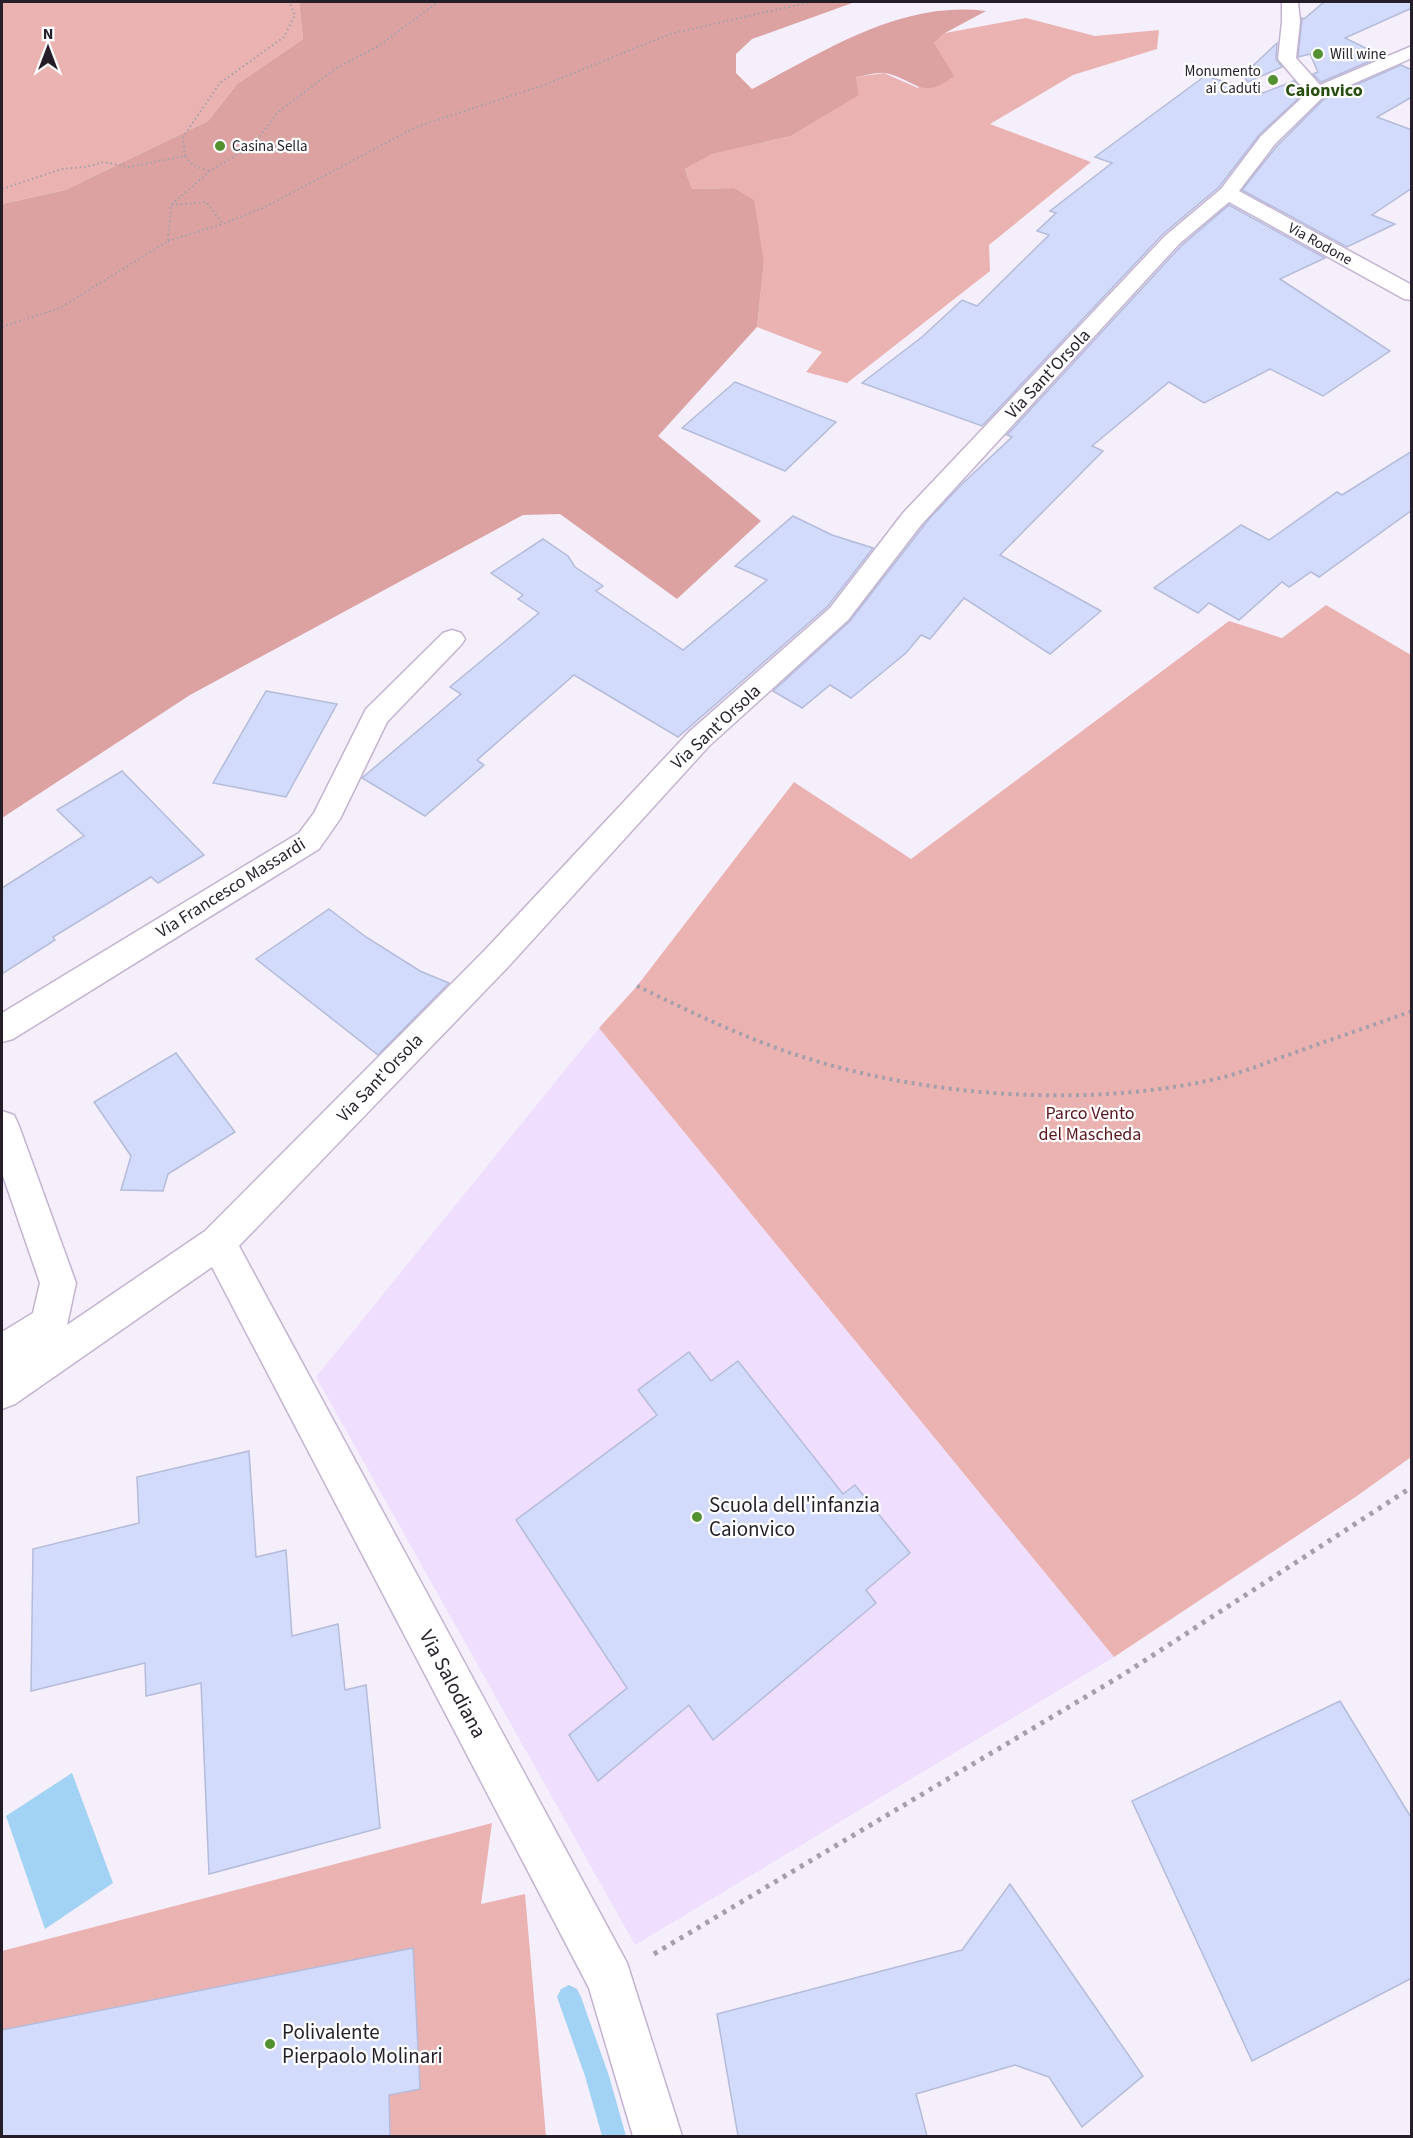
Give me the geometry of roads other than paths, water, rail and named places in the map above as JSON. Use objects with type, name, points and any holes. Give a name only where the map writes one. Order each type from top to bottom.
[{"type":"street","points":[[1290,2],[1291,22],[1287,59],[1317,93]]},
{"type":"street","name":"Via Sant'Orsola","points":[[2,1391],[218,1243],[496,959],[699,739],[838,614],[912,519],[1172,240],[1228,193],[1268,140],[1317,93],[1409,54]]},
{"type":"street","name":"Via Rodone","points":[[1228,193],[1412,294]]},
{"type":"street","name":"Via Francesco Massardi","points":[[2,1029],[309,841],[325,819],[376,716],[452,639]]},
{"type":"street","points":[[2,1126],[57,1284],[49,1324],[2,1352]]},
{"type":"street","name":"Via Salodiana","points":[[218,1243],[610,1980],[657,2136]]},
{"type":"water","points":[[72,1773],[113,1883],[45,1929],[6,1816]]},
{"type":"waterway","points":[[569,1997],[597,2076],[614,2136]]},
{"type":"place","name":"Will wine","points":[[1318,54]]},
{"type":"place","name":"Monumento ai Caduti","points":[[1273,80]]},
{"type":"place","name":"Casina Sella","points":[[220,146]]},
{"type":"place","name":"Scuola dell'infanzia Caionvico","points":[[697,1517]]},
{"type":"place","name":"Polivalente Pierpaolo Molinari","points":[[270,2044]]},
{"type":"district","name":"Caionvico","points":[[1324,90]]},
{"type":"park label","name":"Parco Vento del Mascheda","points":[[1090,1123]]}]
